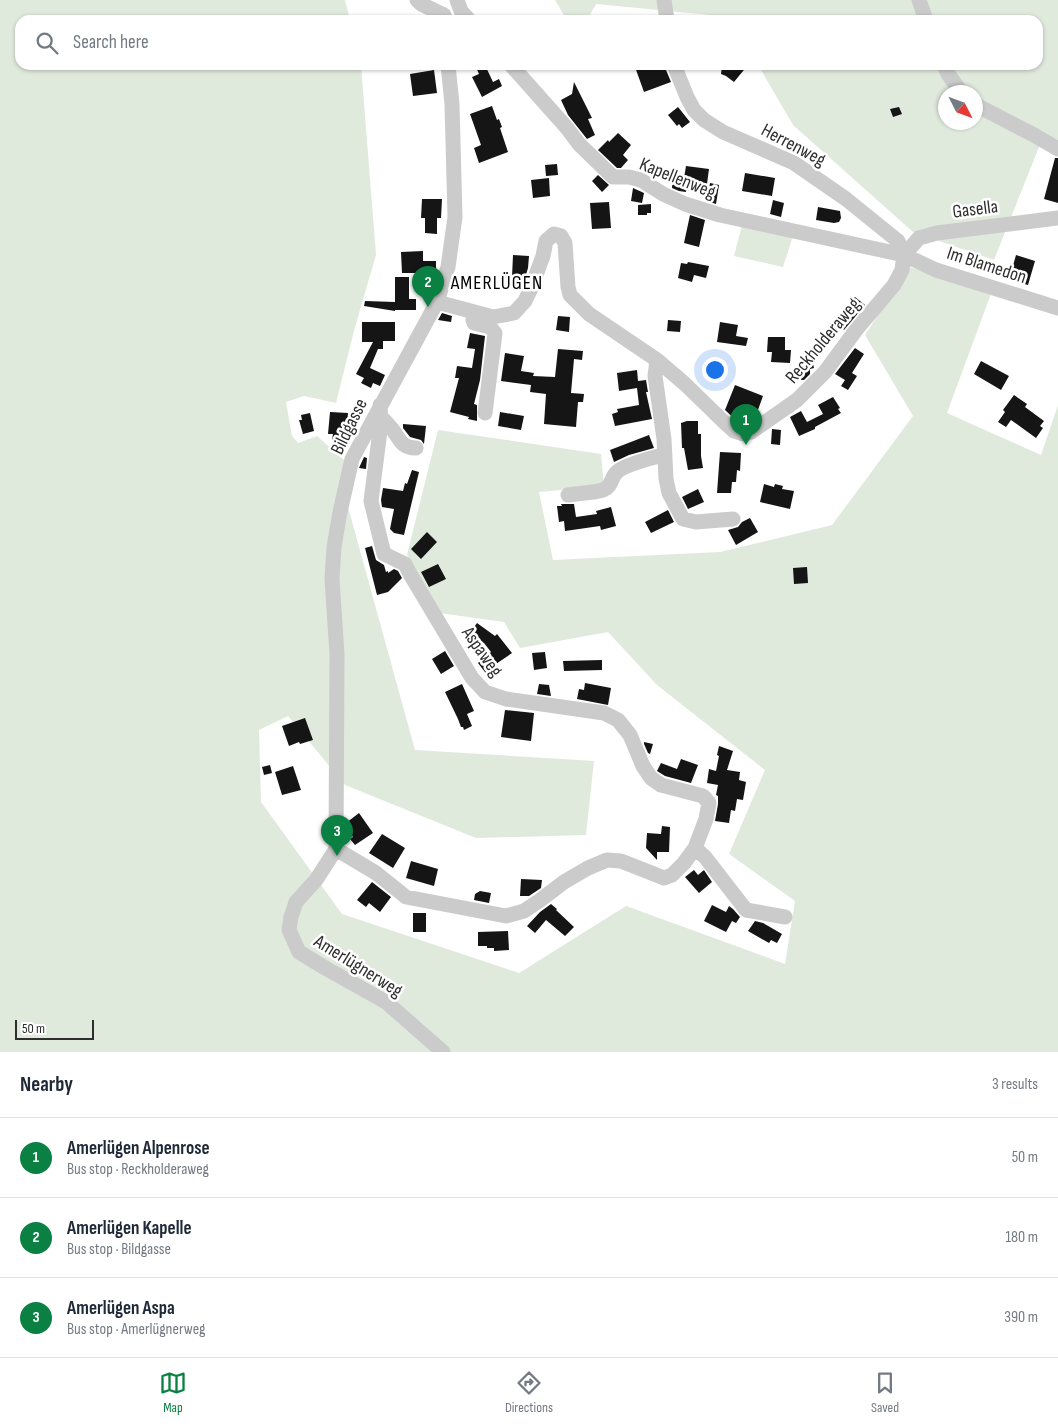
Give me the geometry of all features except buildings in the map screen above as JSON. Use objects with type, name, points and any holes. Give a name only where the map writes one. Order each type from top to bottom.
[{"type":"street","points":[[417,0],[438,15]]},
{"type":"street","points":[[664,0],[666,15]]},
{"type":"street","points":[[919,0],[924,15]]},
{"type":"street","points":[[447,15],[451,12],[462,10]]},
{"type":"street","name":"Bildgasse","points":[[336,849],[337,654],[332,579],[334,547],[352,459],[380,411],[437,302],[448,267],[455,217],[452,104],[449,70]]},
{"type":"street","name":"Kapellenweg","points":[[515,70],[580,144],[614,177],[629,177],[641,180],[663,194],[685,204],[720,215],[904,255]]},
{"type":"street","name":"Herrenweg","points":[[676,70],[694,110],[704,120],[722,132],[794,163],[846,198],[898,241],[904,255]]},
{"type":"street","points":[[946,70],[956,85]]},
{"type":"street","points":[[983,108],[1034,134],[1058,149]]},
{"type":"street","name":"Gasella","points":[[904,255],[919,238],[937,233],[1058,218]]},
{"type":"street","name":"Reckholderaweg","points":[[437,302],[493,317],[514,313],[524,301],[532,286],[543,256],[546,241],[554,234],[561,236],[565,242],[570,295],[589,314],[657,360],[685,384],[723,422],[734,431],[743,434],[751,432],[798,400],[826,372],[856,330],[894,285],[902,270],[904,255]]},
{"type":"street","name":"Im Blamedon","points":[[904,255],[936,270],[1058,308]]},
{"type":"street","points":[[466,310],[474,322],[490,327],[495,333],[485,414]]},
{"type":"street","points":[[657,360],[655,376],[669,493],[683,519],[696,522],[733,519]]},
{"type":"street","points":[[380,411],[399,440],[409,448],[416,448]]},
{"type":"street","name":"Aspaweg","points":[[336,849],[376,873],[406,898],[506,916],[524,911],[564,882],[588,868],[607,860],[621,861],[664,878],[672,875],[684,864],[695,848],[706,819],[709,803],[703,796],[661,785],[651,778],[643,766],[630,735],[618,720],[604,713],[506,699],[485,692],[472,678],[410,574],[406,564],[384,554],[371,501],[381,423],[380,411]]},
{"type":"street","points":[[568,495],[604,490],[611,484],[613,476],[618,470],[656,456],[665,455]]},
{"type":"street","points":[[695,848],[705,857],[746,910],[785,917]]},
{"type":"street","name":"Amerlügnerweg","points":[[336,849],[316,880],[296,902],[289,930],[299,952],[386,1002],[443,1052]]},
{"type":"shaded area","points":[[0,0],[345,0],[349,15],[15,15],[15,70],[361,70],[376,255],[336,403],[304,396],[286,402],[292,436],[298,443],[317,436],[345,461],[342,485],[415,750],[594,761],[586,835],[476,838],[345,785],[288,716],[259,730],[261,802],[342,914],[519,973],[626,906],[785,964],[795,901],[729,854],[765,770],[657,685],[608,632],[520,648],[504,622],[439,613],[407,555],[438,430],[601,454],[604,486],[539,492],[553,560],[720,552],[832,525],[913,416],[865,335],[909,267],[992,291],[947,413],[1041,455],[1058,405],[1058,1052],[0,1052]]},
{"type":"shaded area","points":[[555,0],[1058,0],[1058,146],[1041,142],[994,260],[913,232],[793,125],[761,70],[1043,70],[1043,15],[710,15],[596,4],[590,15],[564,15]]},
{"type":"shaded area","points":[[742,225],[793,236],[783,267],[734,256]]},
{"type":"place","name":"Amerlügen Kapelle","points":[[428,307]]},
{"type":"place","name":"Amerlügen Alpenrose","points":[[746,445]]},
{"type":"place","name":"Amerlügen Aspa","points":[[337,856]]},
{"type":"district","name":"AMERLÜGEN","points":[[497,282]]}]
